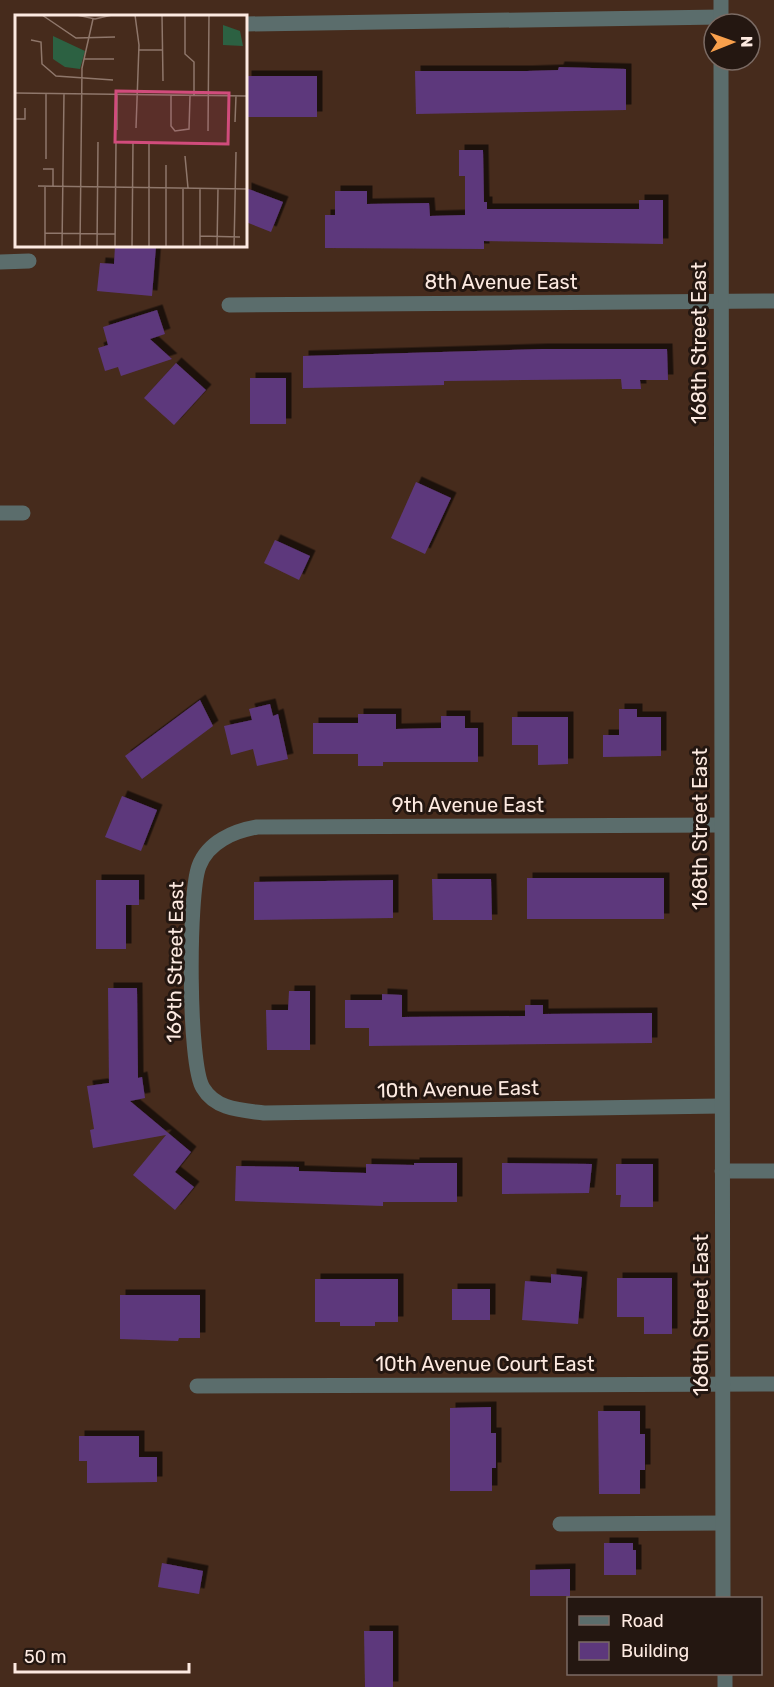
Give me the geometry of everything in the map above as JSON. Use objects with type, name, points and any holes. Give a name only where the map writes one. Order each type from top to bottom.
[{"type":"street","points":[[248,24],[702,21]]},
{"type":"street","name":"168th Street East","points":[[721,72],[723,1597]]},
{"type":"street","points":[[0,262],[29,261]]},
{"type":"street","name":"8th Avenue East","points":[[229,305],[774,301]]},
{"type":"street","points":[[0,513],[23,513]]},
{"type":"street","name":"9th Avenue East","points":[[218,842],[241,830],[257,827],[721,825]]},
{"type":"street","name":"169th Street East","points":[[202,1088],[196,1072],[192,1033],[194,896],[199,866],[218,842]]},
{"type":"street","name":"10th Avenue East","points":[[202,1088],[220,1104],[233,1109],[264,1113],[721,1106]]},
{"type":"street","points":[[722,1172],[774,1171]]},
{"type":"street","name":"10th Avenue Court East","points":[[197,1386],[774,1384]]},
{"type":"street","points":[[560,1524],[722,1523]]},
{"type":"building","points":[[559,67],[626,69],[626,110],[416,114],[415,71],[527,71],[558,70]]},
{"type":"building","points":[[248,76],[317,76],[317,117],[248,117]]},
{"type":"building","points":[[459,150],[483,150],[484,202],[487,202],[487,209],[639,209],[639,200],[663,200],[663,244],[484,241],[484,249],[325,248],[325,215],[335,215],[335,191],[367,191],[367,204],[429,203],[430,216],[465,215],[465,176],[459,176]]},
{"type":"building","points":[[248,189],[283,202],[271,232],[248,223]]},
{"type":"building","points":[[115,248],[156,248],[152,296],[97,291],[100,263],[114,264]]},
{"type":"building","points":[[157,310],[165,334],[150,339],[172,359],[121,376],[118,367],[105,371],[98,348],[108,345],[103,327]]},
{"type":"building","points":[[542,349],[667,349],[668,380],[640,380],[641,389],[622,389],[621,379],[444,381],[444,385],[303,388],[303,356]]},
{"type":"building","points":[[176,363],[206,390],[174,425],[144,398]]},
{"type":"building","points":[[250,378],[286,378],[286,424],[250,424]]},
{"type":"building","points":[[416,482],[451,498],[425,554],[391,538]]},
{"type":"building","points":[[275,540],[310,556],[299,580],[264,563]]},
{"type":"building","points":[[200,700],[213,726],[142,779],[125,756]]},
{"type":"building","points":[[270,704],[273,716],[278,714],[288,759],[257,766],[253,749],[231,755],[224,726],[252,720],[249,709]]},
{"type":"building","points":[[619,709],[637,709],[637,717],[661,717],[661,756],[603,757],[603,735],[619,735]]},
{"type":"building","points":[[358,714],[396,714],[396,729],[441,728],[441,716],[465,716],[465,728],[478,728],[478,762],[383,762],[383,766],[358,766],[358,754],[313,754],[313,723],[358,723]]},
{"type":"building","points":[[512,717],[568,717],[568,764],[538,765],[538,745],[512,745]]},
{"type":"building","points":[[122,796],[157,810],[141,851],[105,837]]},
{"type":"building","points":[[527,878],[664,878],[664,919],[527,919]]},
{"type":"building","points":[[432,879],[491,879],[492,920],[433,920]]},
{"type":"building","points":[[96,880],[139,880],[139,905],[126,905],[126,949],[96,949]]},
{"type":"building","points":[[393,880],[393,918],[254,920],[254,882]]},
{"type":"building","points":[[108,988],[137,988],[138,1078],[142,1077],[145,1098],[130,1101],[191,1152],[175,1172],[194,1187],[175,1210],[133,1175],[166,1135],[93,1148],[90,1130],[94,1129],[87,1086],[109,1083]]},
{"type":"building","points":[[289,991],[310,991],[310,1050],[267,1050],[266,1010],[288,1010]]},
{"type":"building","points":[[382,994],[402,995],[402,1017],[525,1016],[525,1005],[543,1005],[543,1014],[652,1013],[652,1043],[369,1046],[369,1028],[345,1028],[345,1000],[382,1000]]},
{"type":"building","points":[[414,1163],[457,1163],[457,1202],[383,1202],[383,1206],[235,1201],[236,1166],[299,1167],[299,1171],[366,1173],[366,1164],[414,1165]]},
{"type":"building","points":[[502,1163],[592,1164],[589,1193],[502,1194]]},
{"type":"building","points":[[616,1164],[653,1164],[653,1207],[620,1207],[621,1195],[616,1195]]},
{"type":"building","points":[[551,1274],[582,1277],[578,1324],[522,1320],[525,1281],[551,1283]]},
{"type":"building","points":[[617,1278],[672,1278],[672,1334],[644,1334],[644,1317],[617,1317]]},
{"type":"building","points":[[315,1279],[398,1279],[398,1322],[375,1322],[375,1326],[340,1326],[340,1322],[315,1322]]},
{"type":"building","points":[[452,1289],[490,1289],[490,1320],[452,1320]]},
{"type":"building","points":[[120,1295],[200,1295],[200,1338],[179,1338],[178,1341],[120,1339]]},
{"type":"building","points":[[491,1407],[491,1433],[496,1433],[496,1468],[492,1468],[492,1491],[450,1491],[450,1408]]},
{"type":"building","points":[[598,1411],[640,1411],[640,1434],[645,1434],[645,1470],[640,1470],[640,1494],[599,1494]]},
{"type":"building","points":[[79,1436],[139,1436],[139,1457],[157,1457],[157,1482],[87,1483],[87,1461],[79,1461]]},
{"type":"building","points":[[604,1543],[633,1543],[633,1550],[636,1550],[636,1575],[604,1575]]},
{"type":"building","points":[[162,1563],[203,1571],[199,1594],[158,1587]]},
{"type":"building","points":[[570,1569],[570,1596],[530,1596],[530,1570]]},
{"type":"building","points":[[364,1631],[393,1631],[393,1687],[365,1687]]}]
